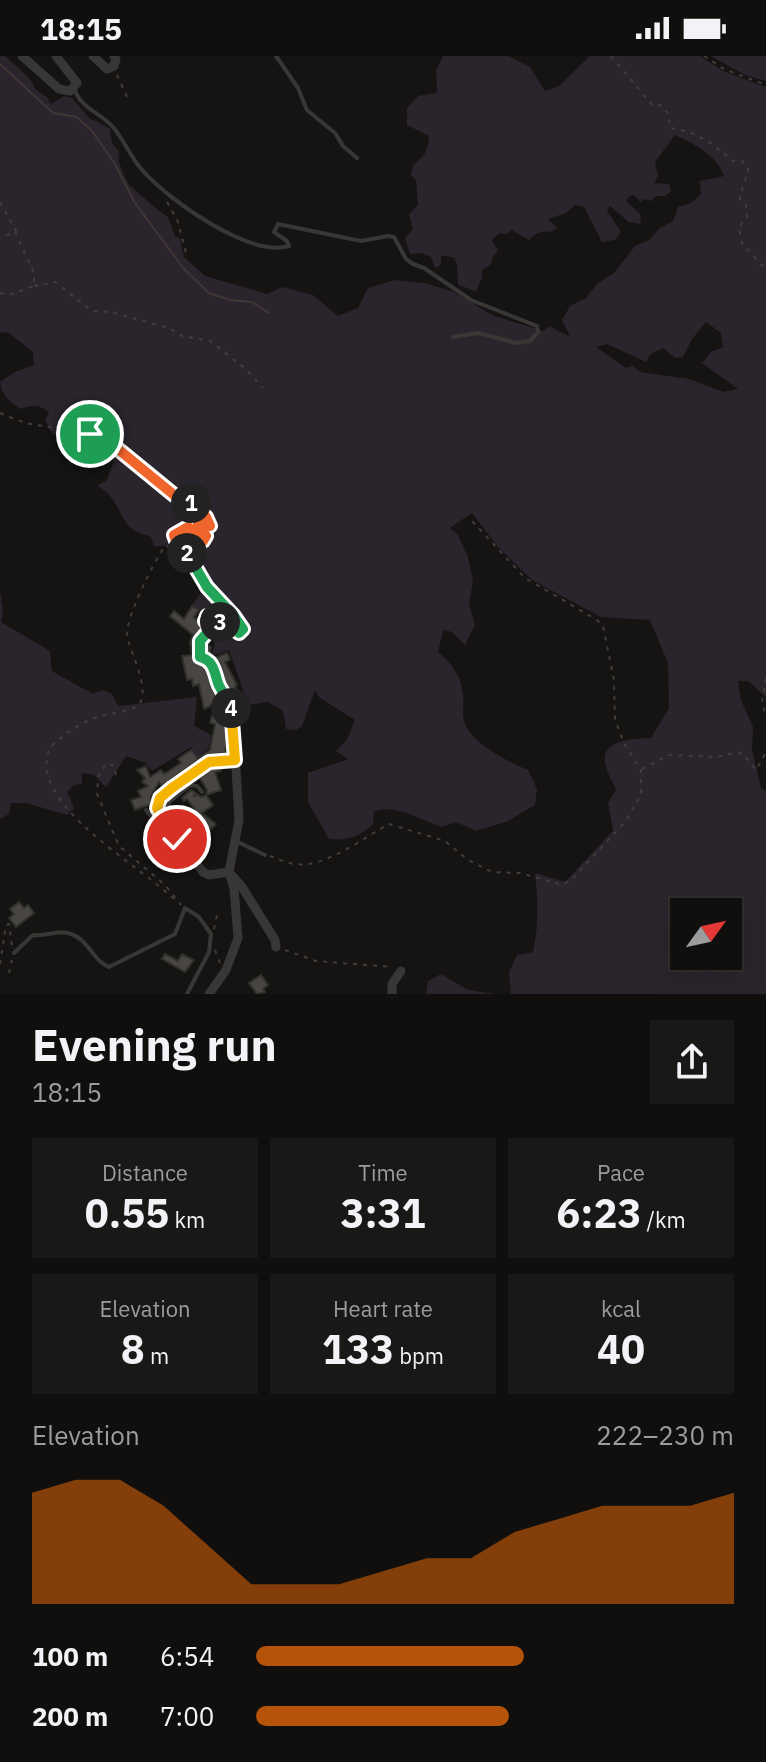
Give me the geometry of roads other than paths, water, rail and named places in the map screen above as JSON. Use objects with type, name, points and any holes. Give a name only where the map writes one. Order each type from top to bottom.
[{"type":"street","points":[[22,56],[59,89],[70,91],[77,83],[56,56]]},
{"type":"street","points":[[93,56],[107,69],[114,61]]},
{"type":"street","points":[[209,994],[226,970],[238,938],[229,872],[238,827],[239,792],[231,707],[218,685],[213,665]]},
{"type":"street","points":[[229,872],[209,875],[203,872],[157,808],[163,794],[209,762],[235,760]]},
{"type":"street","points":[[229,872],[242,887],[275,940],[276,947]]},
{"type":"street","points":[[392,994],[392,984],[401,971]]},
{"type":"lane","points":[[276,56],[294,80],[307,110],[335,133],[343,146],[357,158]]},
{"type":"lane","points":[[74,86],[78,100],[115,129],[144,173],[183,208],[243,241],[272,247],[289,246],[274,232],[278,224],[361,241],[394,237],[406,259],[413,264],[424,268],[471,300],[537,326],[538,332],[530,341],[516,343],[478,333],[453,337]]},
{"type":"lane","points":[[185,849],[185,841],[168,803],[190,785],[197,786],[202,792]]},
{"type":"lane","points":[[146,810],[153,819],[161,817]]},
{"type":"lane","points":[[235,841],[265,855]]},
{"type":"lane","points":[[14,953],[33,935],[67,932],[80,939],[103,965],[109,967],[175,934],[185,908],[199,917],[211,934],[209,952],[187,994]]},
{"type":"waterway","points":[[0,64],[53,113],[77,117],[92,131],[115,164],[135,203],[184,269],[209,293],[230,300],[252,302],[269,313]]}]
